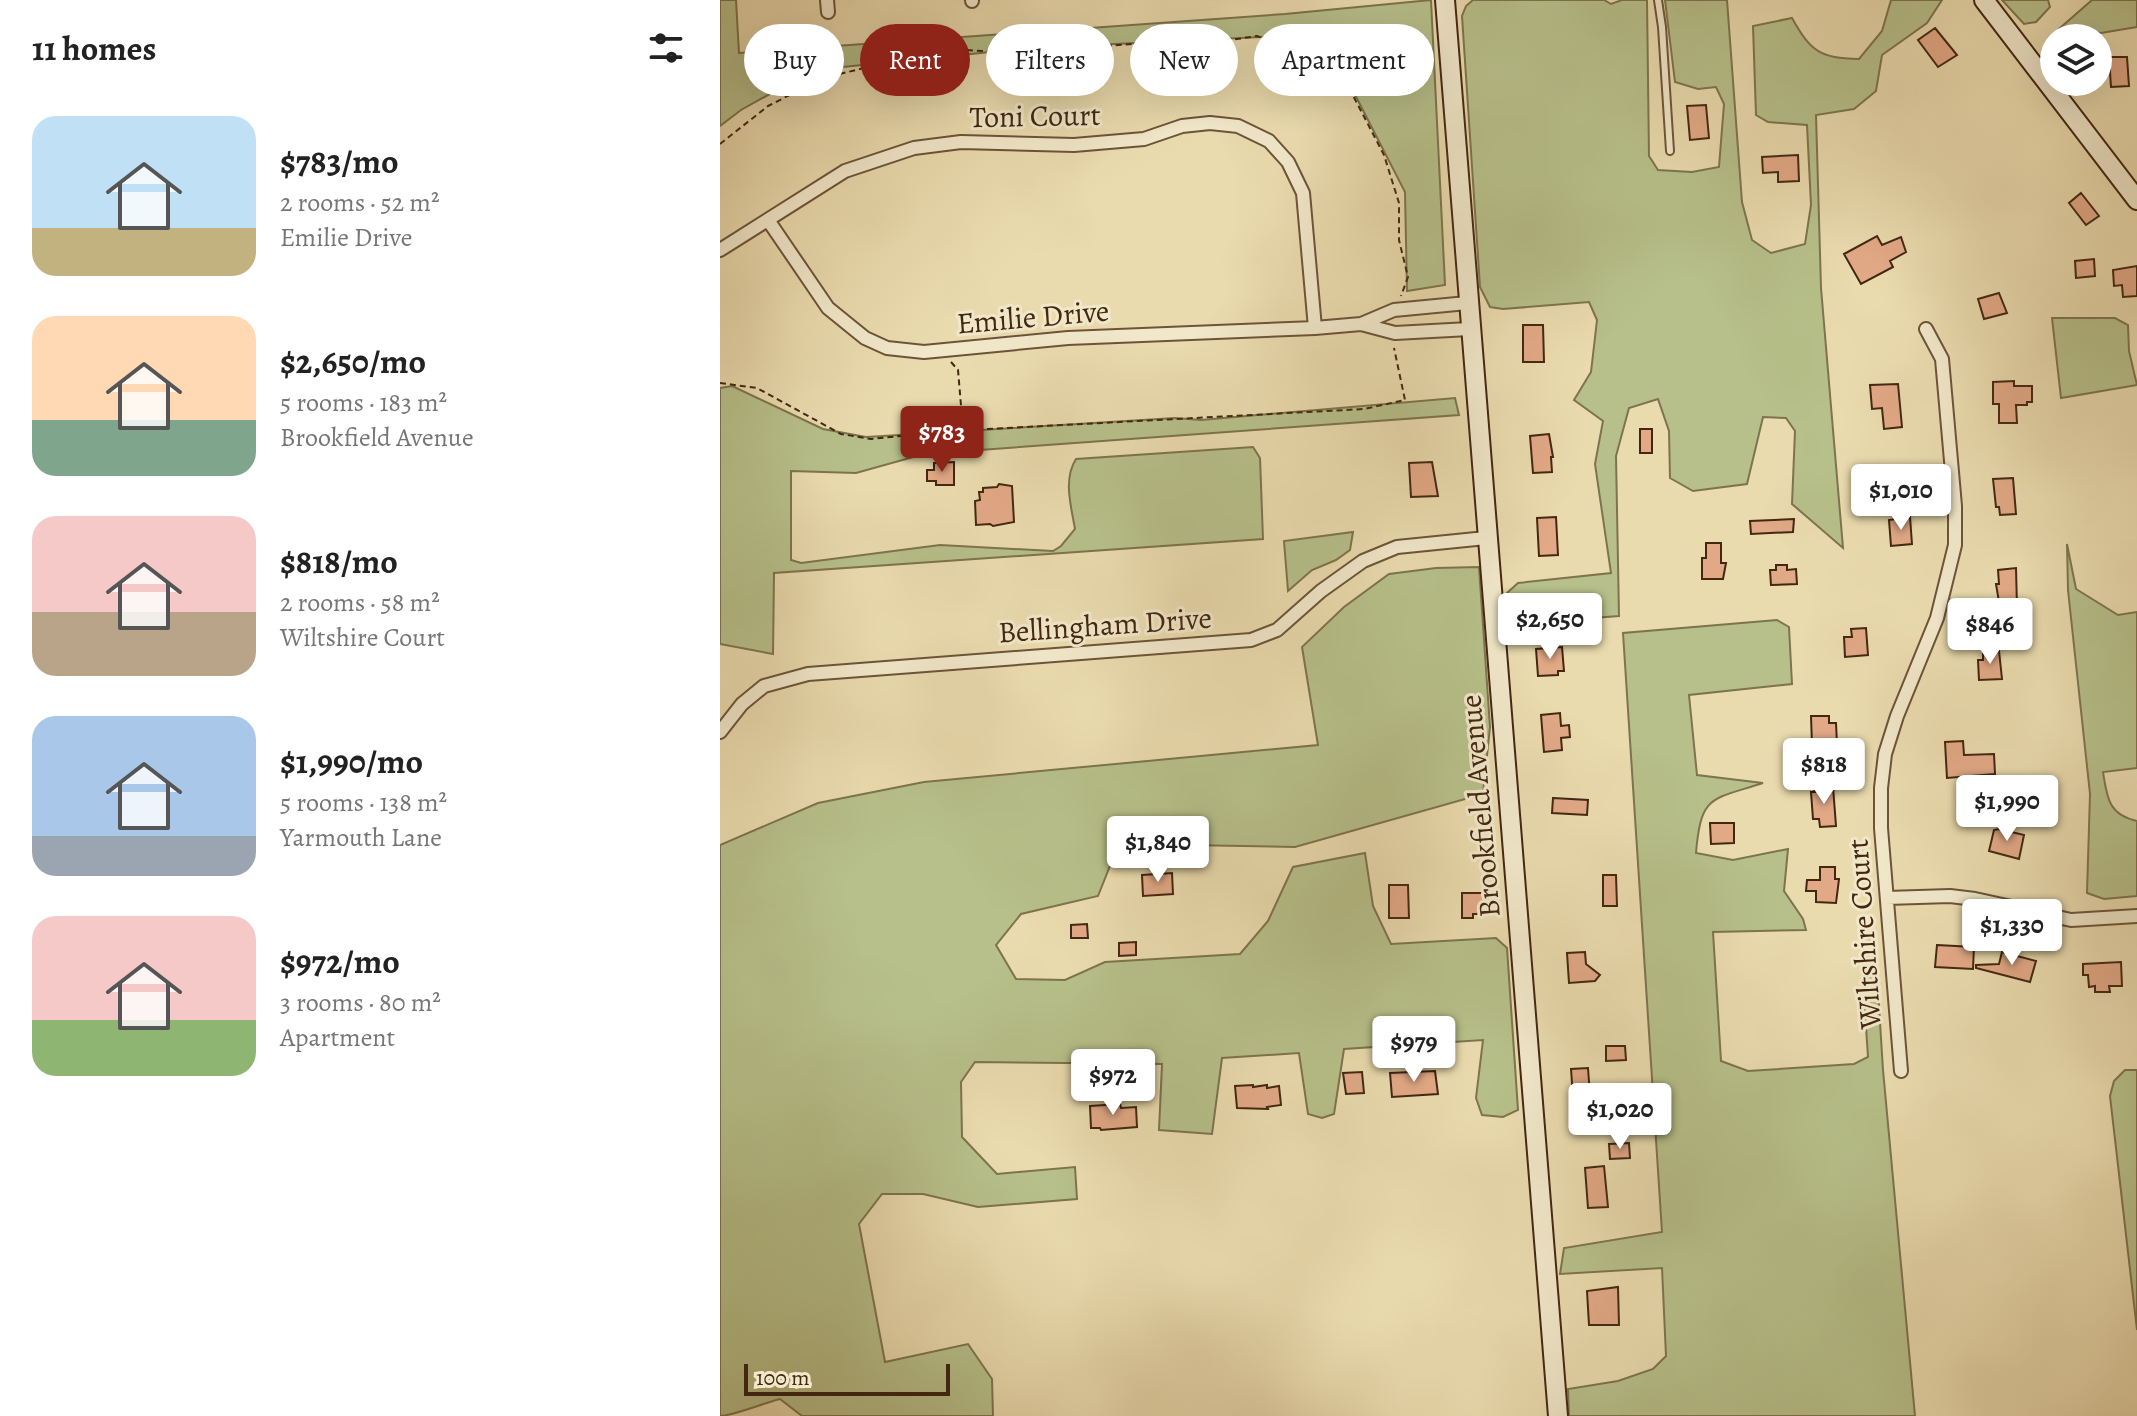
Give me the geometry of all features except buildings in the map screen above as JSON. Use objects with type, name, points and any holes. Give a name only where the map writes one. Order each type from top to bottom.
[{"type":"main road","name":"Brookfield Avenue","points":[[1445,0],[1558,1416]]},
{"type":"main road","points":[[1984,0],[2137,200]]},
{"type":"street","name":"Toni Court","points":[[720,250],[845,171],[914,148],[961,142],[1074,145],[1144,139],[1182,126],[1210,123],[1238,126],[1269,141],[1288,162],[1303,193],[1315,328]]},
{"type":"street","name":"Emilie Drive","points":[[768,220],[828,308],[865,338],[887,348],[924,352],[1068,338],[1315,328],[1361,324],[1402,304],[1467,303]]},
{"type":"street","points":[[1402,304],[1405,332]]},
{"type":"street","name":"Emilie Drive","points":[[1361,324],[1395,333],[1469,329]]},
{"type":"street","name":"Wiltshire Court","points":[[1901,1071],[1881,815],[1885,754],[1937,618],[1955,545],[1955,506],[1942,359],[1926,329]]},
{"type":"street","name":"Bellingham Drive","points":[[720,732],[742,704],[764,686],[808,674],[1251,640],[1277,630],[1321,591],[1363,561],[1397,547],[1486,538]]},
{"type":"street","points":[[1887,898],[1950,896],[2071,920],[2137,916]]},
{"type":"lane","points":[[1658,0],[1670,151]]},
{"type":"path","points":[[720,144],[768,106],[823,78],[897,60],[925,59],[966,50],[1049,55],[1074,48],[1176,41],[1204,44],[1257,36],[1314,58],[1347,84],[1384,155],[1399,203],[1399,240],[1408,277],[1402,304]]},
{"type":"path","points":[[720,383],[757,388],[841,434],[871,439],[963,430],[1364,409],[1405,400],[1393,343]]},
{"type":"path","points":[[958,370],[963,430]]},
{"type":"green space","points":[[720,0],[736,0],[739,53],[744,53],[744,96],[766,96],[720,126]]},
{"type":"green space","points":[[1431,0],[1432,24],[1254,24],[1254,37],[1238,38],[1238,24],[1145,24]]},
{"type":"green space","points":[[1473,0],[1604,0],[1611,4],[1622,0],[1647,0],[1649,156],[1658,170],[1692,172],[1719,167],[1724,104],[1716,87],[1698,89],[1675,82],[1665,0],[1727,0],[1742,202],[1752,240],[1771,253],[1805,244],[1811,205],[1807,125],[1768,122],[1756,115],[1753,26],[1792,18],[1805,39],[1818,51],[1835,57],[1859,59],[1882,31],[1891,0],[1942,0],[1927,23],[1882,55],[1876,91],[1854,109],[1816,115],[1821,288],[1843,548],[1792,504],[1795,431],[1786,418],[1763,417],[1747,484],[1693,491],[1670,478],[1669,431],[1658,399],[1629,408],[1616,456],[1619,616],[1509,624],[1507,593],[1518,583],[1611,573],[1595,464],[1603,421],[1574,400],[1591,372],[1597,320],[1589,302],[1503,309],[1490,307],[1480,287],[1462,16]]},
{"type":"green space","points":[[2002,0],[2048,0],[2050,7],[2036,22],[2024,24]]},
{"type":"green space","points":[[2092,0],[2137,0],[2137,27],[2112,31],[2112,24],[2065,24]]},
{"type":"green space","points":[[1130,25],[1130,43],[1114,44],[1114,26]]},
{"type":"green space","points":[[986,35],[986,53],[970,54],[970,36]]},
{"type":"green space","points":[[860,44],[860,65],[844,67],[844,46]]},
{"type":"green space","points":[[1434,61],[1445,285],[1407,291],[1405,192],[1356,96],[1434,96]]},
{"type":"green space","points":[[2052,318],[2115,318],[2128,325],[2129,351],[2137,385],[2061,398]]},
{"type":"green space","points":[[732,386],[823,429],[866,437],[1175,418],[1201,420],[1455,398],[1459,415],[924,454],[856,473],[791,471],[791,560],[801,563],[940,545],[1053,551],[1075,529],[1069,484],[1076,459],[1253,447],[1260,458],[1263,539],[774,573],[773,654],[720,644],[720,388]]},
{"type":"green space","points":[[1353,532],[1350,550],[1312,570],[1288,591],[1284,541]]},
{"type":"green space","points":[[2067,544],[2076,589],[2118,615],[2137,612],[2137,768],[2103,772],[2111,804],[2120,814],[2137,821],[2137,896],[2104,899],[2087,893],[2090,794],[2068,590]]},
{"type":"green space","points":[[1479,567],[1490,727],[1483,794],[1295,847],[1185,845],[1116,851],[1098,896],[1021,914],[996,945],[1016,979],[1065,980],[1105,962],[1240,954],[1268,921],[1293,867],[1365,853],[1373,906],[1391,944],[1496,938],[1507,948],[1518,1110],[1503,1117],[1482,1115],[1476,1098],[1483,1040],[1344,1049],[1334,1114],[1322,1118],[1308,1114],[1299,1053],[1222,1058],[1212,1134],[1159,1130],[1162,1064],[975,1062],[961,1082],[962,1137],[997,1174],[1075,1167],[1077,1199],[978,1207],[923,1194],[882,1194],[859,1224],[885,1362],[968,1344],[992,1379],[993,1416],[802,1416],[780,1399],[720,1416],[720,845],[818,803],[924,782],[1318,745],[1302,647],[1344,607],[1389,574]]},
{"type":"green space","points":[[1777,620],[1789,627],[1792,684],[1689,695],[1697,775],[1763,783],[1712,802],[1701,820],[1696,853],[1733,860],[1788,849],[1784,891],[1803,919],[1806,930],[1713,932],[1721,1061],[1748,1071],[1854,1064],[1868,1057],[1860,936],[1875,942],[1883,1070],[1915,1416],[1569,1416],[1568,1389],[1618,1381],[1653,1369],[1666,1356],[1662,1268],[1560,1274],[1564,1248],[1662,1232],[1623,633]]},
{"type":"green space","points":[[2125,1070],[2137,1070],[2137,1330],[2110,1096],[2114,1081]]}]
